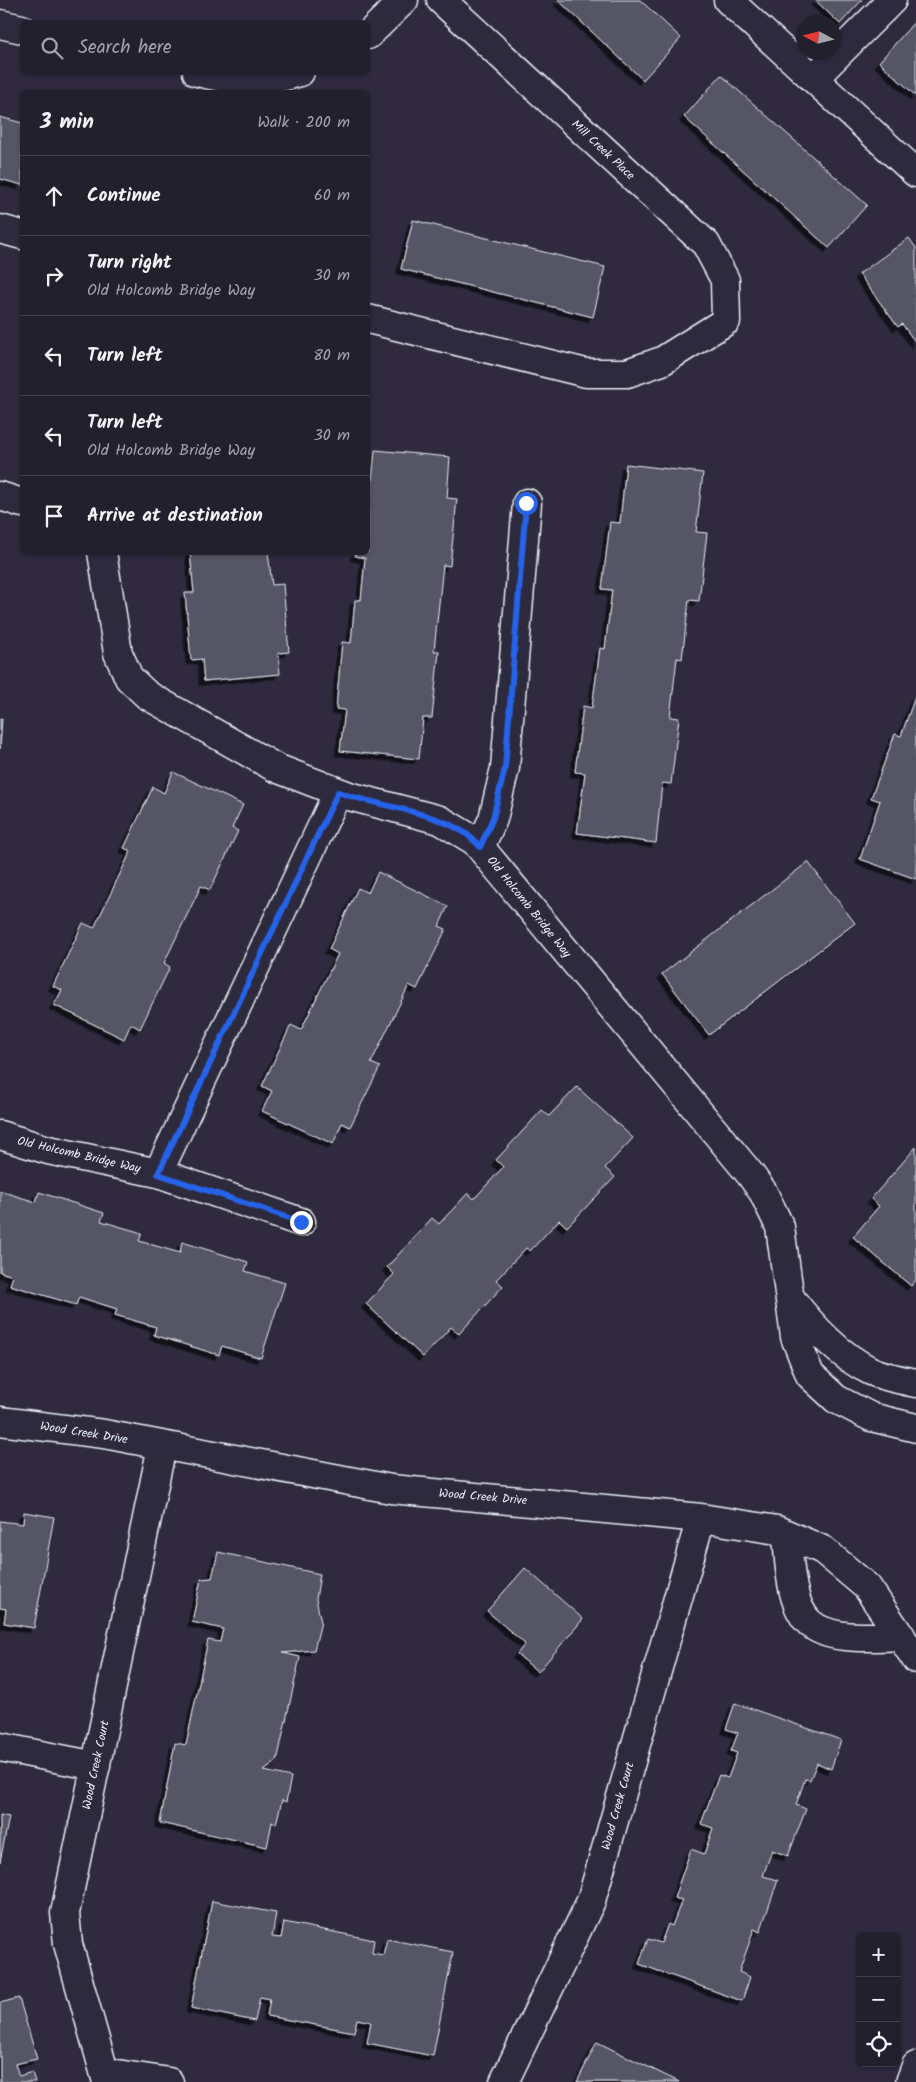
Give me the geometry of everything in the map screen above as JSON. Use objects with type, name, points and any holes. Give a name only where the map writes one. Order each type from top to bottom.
[{"type":"street","points":[[370,33],[404,0]]},
{"type":"street","name":"Mill Creek Place","points":[[370,319],[586,373],[627,373],[662,361],[726,321],[725,280],[706,244],[441,0]]},
{"type":"street","points":[[728,0],[916,173]]},
{"type":"street","points":[[814,78],[892,0]]},
{"type":"street","points":[[0,24],[20,29]]},
{"type":"street","points":[[209,75],[228,80],[278,80],[292,75]]},
{"type":"street","points":[[0,229],[20,234]]},
{"type":"street","points":[[0,496],[20,502]]},
{"type":"street","points":[[480,847],[493,818],[505,768],[526,503]]},
{"type":"street","name":"Old Holcomb Bridge Way","points":[[102,555],[118,653],[129,678],[147,695],[276,768],[338,792],[440,820],[475,841],[750,1174],[762,1192],[780,1227],[795,1338],[810,1375],[836,1399],[871,1418],[916,1428]]},
{"type":"street","points":[[158,1174],[338,792]]},
{"type":"street","name":"Old Holcomb Bridge Way","points":[[0,1135],[48,1150],[158,1174],[301,1222]]},
{"type":"street","points":[[790,1299],[826,1341],[853,1359],[870,1370],[888,1377],[916,1383]]},
{"type":"street","name":"Wood Creek Drive","points":[[0,1421],[104,1434],[391,1489],[701,1518],[777,1530],[823,1550],[867,1587],[916,1659]]},
{"type":"street","name":"Wood Creek Court","points":[[106,2077],[68,1944],[66,1914],[162,1446]]},
{"type":"street","name":"Wood Creek Court","points":[[504,2082],[590,1901],[701,1518]]},
{"type":"street","points":[[787,1535],[790,1574],[795,1598],[803,1618],[816,1629],[836,1636],[901,1636]]},
{"type":"street","points":[[0,1747],[96,1766]]},
{"type":"street","points":[[910,2082],[916,2066]]},
{"type":"street","points":[[106,2077],[169,2082]]},
{"type":"building","points":[[558,0],[640,0],[681,38],[643,80]]},
{"type":"building","points":[[815,0],[862,0],[841,23],[841,15],[831,15]]},
{"type":"building","points":[[916,20],[916,96],[879,62]]},
{"type":"building","points":[[721,75],[867,205],[829,248],[684,117]]},
{"type":"building","points":[[0,117],[20,122],[20,184],[0,179]]},
{"type":"building","points":[[413,220],[605,267],[593,317],[401,269]]},
{"type":"building","points":[[909,238],[916,248],[916,343],[902,324],[898,327],[859,274]]},
{"type":"building","points":[[375,450],[450,457],[447,498],[457,499],[450,566],[443,565],[434,651],[439,651],[432,718],[423,718],[419,759],[340,751],[345,710],[336,709],[342,642],[351,643],[355,600],[361,600],[365,558],[355,555],[370,555],[371,492]]},
{"type":"building","points":[[626,464],[703,473],[696,532],[707,533],[699,601],[689,600],[682,659],[677,658],[670,717],[679,718],[671,784],[662,783],[656,843],[577,833],[585,773],[575,772],[583,706],[592,708],[600,648],[605,649],[612,590],[602,589],[610,522],[620,523]]},
{"type":"building","points":[[190,555],[268,555],[272,585],[283,584],[289,652],[278,653],[280,674],[204,681],[202,659],[191,660],[185,593],[194,593]]},
{"type":"building","points":[[916,694],[916,879],[860,859],[880,801],[871,798],[895,734],[901,736]]},
{"type":"building","points":[[0,719],[2,719],[0,749]]},
{"type":"building","points":[[173,772],[243,805],[232,828],[238,831],[210,890],[201,886],[164,963],[170,967],[140,1029],[131,1024],[124,1039],[54,1005],[62,990],[53,986],[83,923],[94,928],[131,851],[124,848],[153,787],[164,793]]},
{"type":"building","points":[[808,862],[855,923],[709,1035],[662,974]]},
{"type":"building","points":[[378,872],[448,906],[439,926],[446,929],[417,989],[409,985],[371,1063],[380,1067],[350,1127],[342,1123],[333,1144],[262,1111],[272,1091],[262,1086],[291,1025],[301,1030],[338,954],[329,949],[358,888],[368,893]]},
{"type":"building","points":[[577,1087],[633,1138],[605,1168],[615,1177],[567,1227],[559,1220],[530,1251],[526,1248],[496,1280],[503,1286],[459,1334],[451,1327],[423,1357],[366,1304],[394,1274],[387,1267],[432,1218],[439,1224],[468,1193],[474,1199],[503,1167],[496,1160],[542,1110],[549,1116]]},
{"type":"building","points":[[916,1147],[916,1280],[911,1286],[853,1237],[879,1206],[871,1199]]},
{"type":"building","points":[[0,1191],[36,1202],[39,1192],[104,1213],[101,1221],[142,1233],[139,1241],[180,1253],[182,1242],[248,1262],[245,1271],[285,1283],[261,1358],[222,1346],[219,1355],[154,1335],[156,1327],[115,1315],[117,1309],[79,1297],[76,1305],[10,1285],[13,1276],[0,1272]]},
{"type":"building","points":[[24,1512],[54,1517],[34,1628],[4,1623],[6,1609],[0,1608],[0,1521],[23,1524]]},
{"type":"building","points":[[218,1552],[320,1574],[316,1599],[321,1622],[314,1650],[283,1653],[300,1657],[277,1761],[264,1771],[291,1777],[286,1802],[282,1800],[276,1824],[272,1822],[267,1847],[160,1823],[175,1743],[186,1745],[208,1640],[220,1642],[223,1629],[192,1622],[201,1579],[212,1578]]},
{"type":"building","points":[[525,1568],[583,1619],[538,1672],[517,1654],[525,1644],[487,1611]]},
{"type":"building","points":[[735,1703],[841,1740],[831,1769],[817,1763],[810,1780],[805,1779],[796,1805],[806,1809],[788,1856],[772,1850],[763,1876],[778,1880],[760,1932],[754,1929],[739,1972],[750,1977],[742,2001],[639,1964],[648,1939],[661,1943],[668,1924],[672,1926],[682,1900],[674,1898],[691,1849],[704,1854],[713,1828],[701,1824],[719,1775],[728,1778],[737,1753],[731,1751],[738,1733],[726,1729]]},
{"type":"building","points":[[0,1815],[9,1817],[0,1862]]},
{"type":"building","points":[[212,1901],[276,1913],[272,1937],[281,1938],[284,1922],[374,1940],[372,1953],[383,1955],[387,1939],[453,1952],[433,2056],[367,2043],[371,2022],[357,2019],[354,2032],[267,2016],[270,1999],[260,1997],[255,2021],[191,2008]]},
{"type":"building","points":[[19,1998],[37,2059],[15,2064],[19,2076],[32,2072],[35,2082],[0,2082],[0,2003]]},
{"type":"building","points":[[597,2042],[679,2082],[577,2082]]},
{"type":"route","points":[[301,1222],[158,1174],[338,792],[440,820],[475,841],[480,847],[493,818],[505,768],[526,503]]}]
